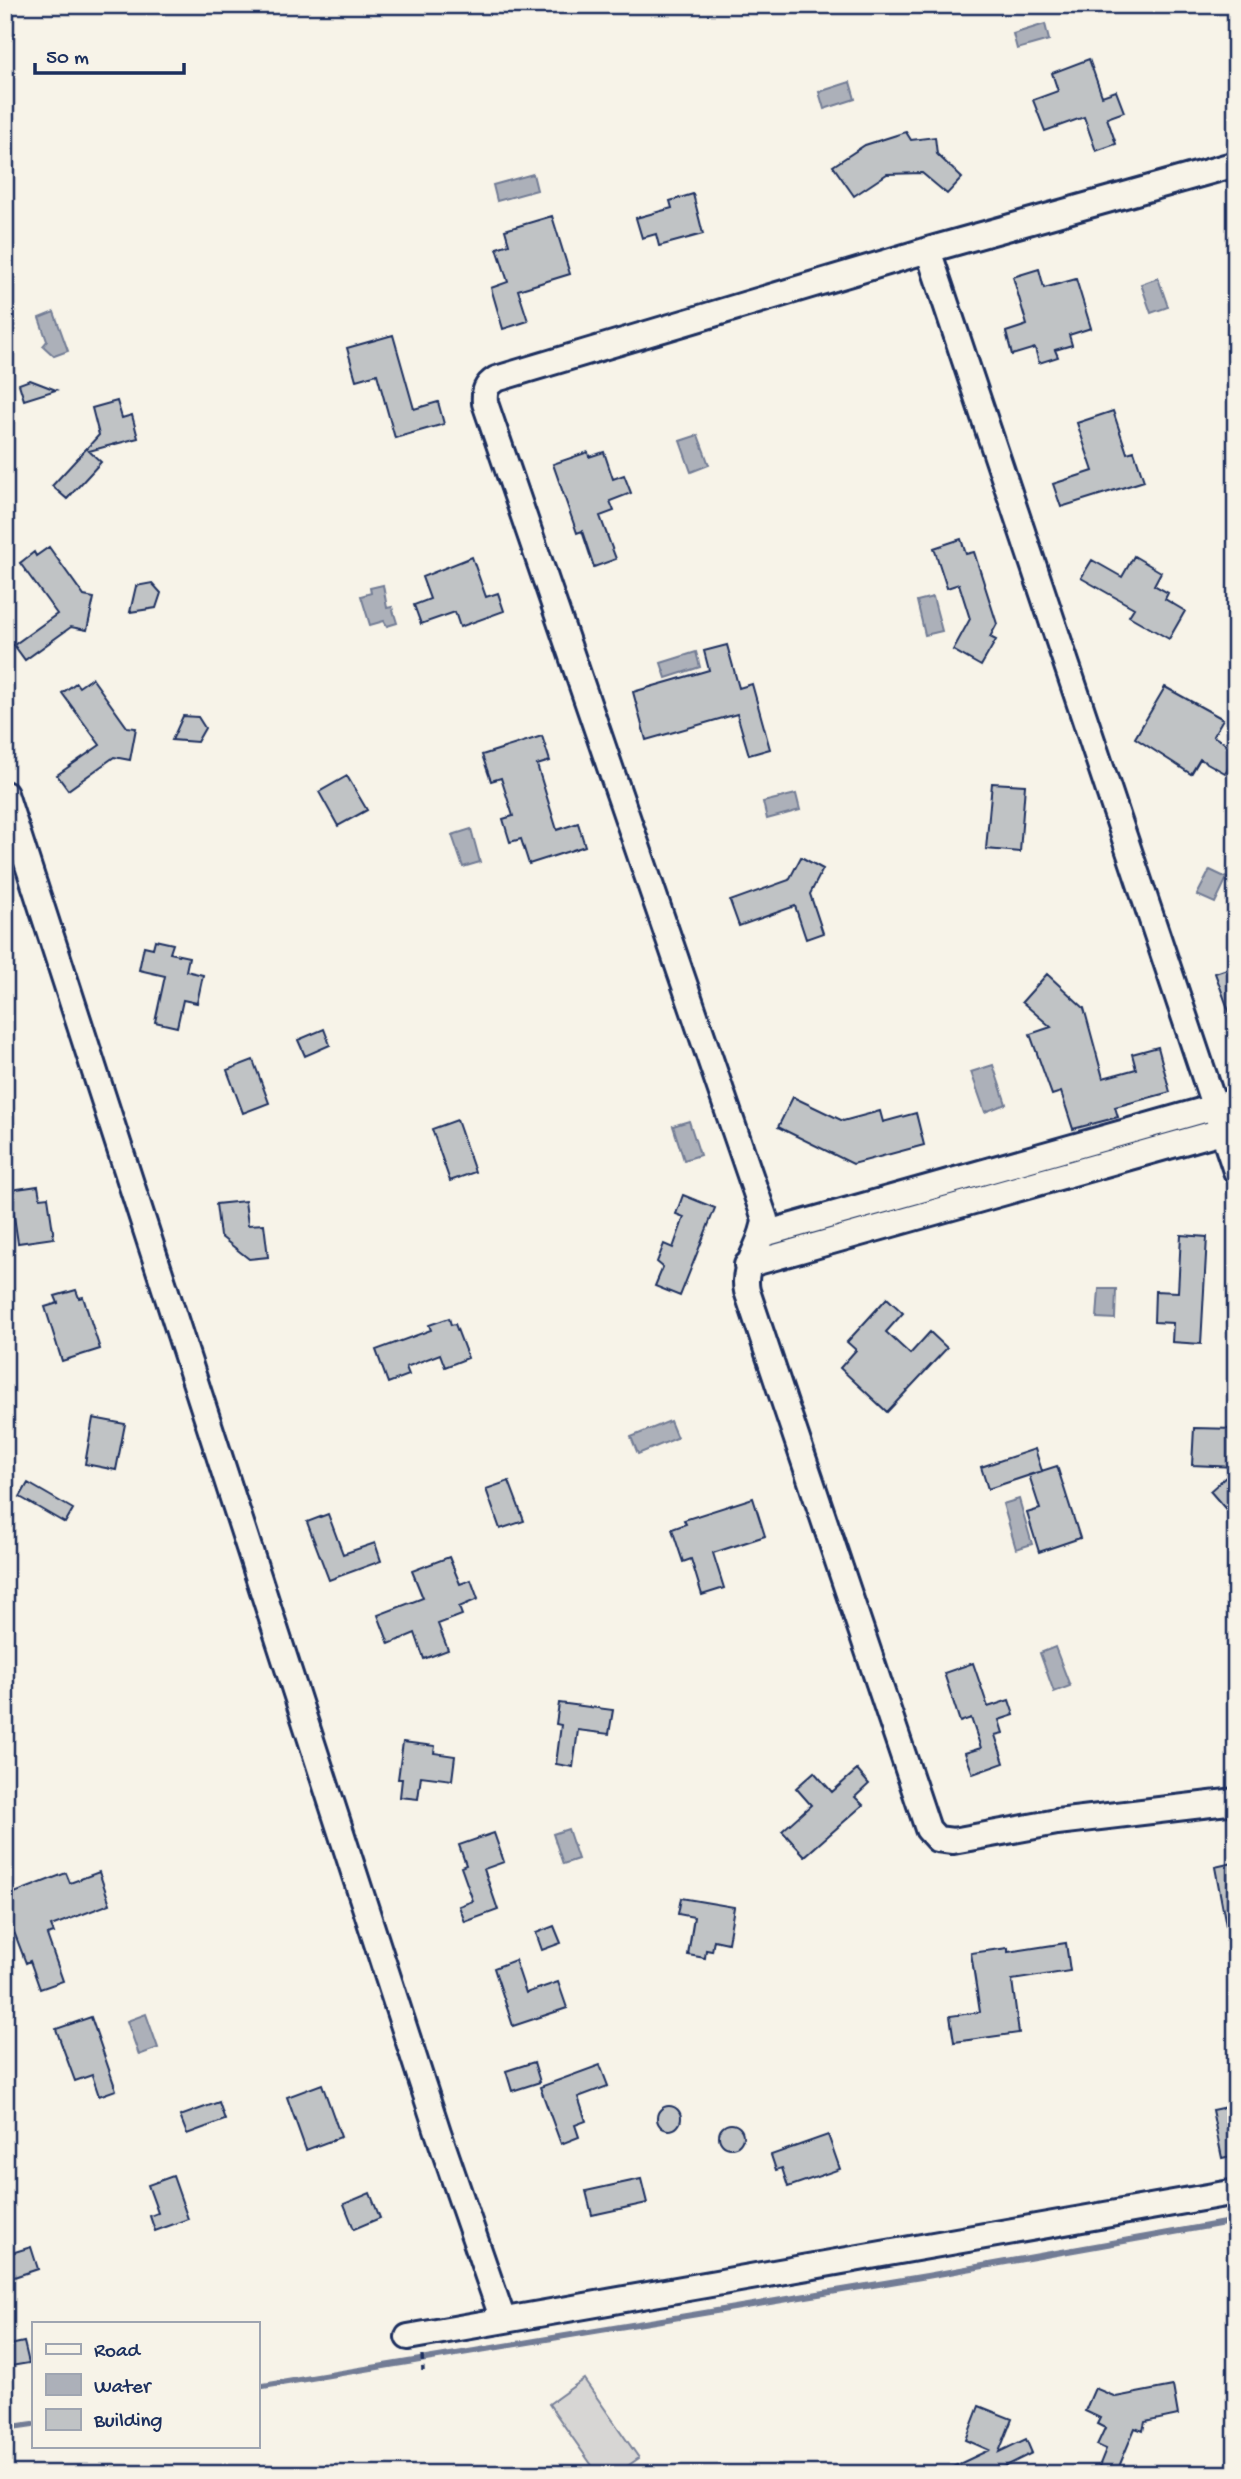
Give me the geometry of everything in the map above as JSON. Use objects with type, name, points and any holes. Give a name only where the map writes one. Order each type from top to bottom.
[{"type":"street","points":[[1236,164],[928,250],[496,379],[486,387],[484,395],[765,1219],[764,1234],[747,1265],[744,1280],[928,1829],[937,1839],[953,1842],[1057,1822],[1236,1801]]},
{"type":"street","points":[[928,250],[1227,1116],[1236,1171]]},
{"type":"street","points":[[5,794],[434,2120],[503,2320]]},
{"type":"street","points":[[764,1234],[1227,1116]]},
{"type":"street","points":[[747,1265],[1227,1116]]},
{"type":"street","points":[[415,2344],[503,2320],[1236,2192]]},
{"type":"path","points":[[415,2344],[423,2371]]},
{"type":"shaded area","points":[[584,2379],[639,2458],[616,2474],[598,2474],[549,2404]]},
{"type":"water","points":[[1045,24],[1049,40],[1017,49],[1013,34]]},
{"type":"water","points":[[850,82],[855,99],[824,109],[819,92]]},
{"type":"water","points":[[533,174],[537,190],[497,201],[493,185]]},
{"type":"water","points":[[1158,278],[1168,307],[1151,313],[1141,284]]},
{"type":"water","points":[[54,312],[68,351],[54,356],[43,346],[47,341],[39,318]]},
{"type":"water","points":[[698,435],[709,465],[691,472],[680,441]]},
{"type":"water","points":[[383,585],[387,608],[392,607],[397,623],[387,626],[384,621],[370,625],[361,596],[371,593],[370,588]]},
{"type":"water","points":[[933,597],[942,631],[925,635],[917,601]]},
{"type":"water","points":[[696,652],[700,667],[666,678],[661,663]]},
{"type":"water","points":[[796,794],[800,810],[767,819],[763,802]]},
{"type":"water","points":[[471,829],[480,862],[463,867],[452,835]]},
{"type":"water","points":[[1210,870],[1227,878],[1215,903],[1197,895]]},
{"type":"water","points":[[993,1065],[1006,1104],[985,1112],[971,1072]]},
{"type":"water","points":[[689,1121],[700,1155],[684,1160],[673,1126]]},
{"type":"water","points":[[1099,1289],[1116,1289],[1115,1319],[1097,1318]]},
{"type":"water","points":[[670,1421],[677,1438],[638,1454],[631,1437]]},
{"type":"water","points":[[1019,1499],[1032,1544],[1016,1549],[1003,1504]]},
{"type":"water","points":[[1055,1647],[1070,1686],[1054,1692],[1040,1653]]},
{"type":"water","points":[[568,1829],[578,1859],[563,1864],[553,1834]]},
{"type":"water","points":[[146,2014],[158,2048],[139,2055],[127,2021]]},
{"type":"building","points":[[1089,59],[1102,96],[1116,91],[1124,112],[1107,118],[1116,144],[1096,151],[1084,117],[1045,131],[1033,100],[1058,91],[1052,73]]},
{"type":"building","points":[[906,132],[911,140],[935,137],[937,154],[962,178],[947,194],[922,173],[887,174],[854,196],[833,166],[865,145]]},
{"type":"building","points":[[693,194],[703,234],[659,246],[656,234],[642,238],[636,218],[672,208],[670,201]]},
{"type":"building","points":[[552,216],[570,274],[518,290],[528,321],[503,329],[491,288],[508,282],[497,248],[509,244],[505,230]]},
{"type":"building","points":[[1039,269],[1044,288],[1076,279],[1091,328],[1069,335],[1072,345],[1055,350],[1058,357],[1039,363],[1035,348],[1012,355],[1006,332],[1027,325],[1013,277]]},
{"type":"building","points":[[393,335],[414,409],[438,402],[444,424],[395,438],[377,374],[356,380],[347,348]]},
{"type":"building","points":[[30,380],[56,390],[24,400],[19,384]]},
{"type":"building","points":[[117,401],[122,418],[132,415],[138,438],[89,451],[101,462],[67,499],[52,486],[99,435],[92,408]]},
{"type":"building","points":[[1113,411],[1127,453],[1134,451],[1144,481],[1061,507],[1053,484],[1093,471],[1077,423]]},
{"type":"building","points":[[588,452],[589,457],[604,452],[613,479],[624,475],[631,493],[610,501],[614,511],[600,516],[616,559],[594,567],[582,531],[577,533],[553,464]]},
{"type":"building","points":[[961,539],[966,554],[974,552],[997,624],[990,637],[996,640],[981,666],[953,650],[970,619],[959,584],[947,588],[934,548]]},
{"type":"building","points":[[49,547],[84,596],[94,598],[87,630],[71,627],[25,660],[14,645],[57,614],[20,563],[34,552],[36,556]]},
{"type":"building","points":[[1134,556],[1161,572],[1154,585],[1168,593],[1165,599],[1185,611],[1169,639],[1129,616],[1134,608],[1081,578],[1092,560],[1122,577]]},
{"type":"building","points":[[472,557],[486,597],[498,593],[504,611],[460,627],[455,612],[421,624],[414,605],[430,599],[422,577]]},
{"type":"building","points":[[152,583],[161,593],[156,608],[130,612],[136,586]]},
{"type":"building","points":[[727,645],[739,688],[752,684],[770,749],[749,755],[737,714],[646,740],[633,692],[709,670],[704,651]]},
{"type":"building","points":[[92,678],[127,727],[136,728],[130,760],[114,757],[68,790],[57,775],[100,745],[62,693],[76,683],[79,687]]},
{"type":"building","points":[[1165,687],[1223,719],[1213,736],[1236,750],[1236,755],[1225,773],[1200,759],[1191,774],[1135,738]]},
{"type":"building","points":[[183,716],[198,717],[205,728],[197,742],[172,740]]},
{"type":"building","points":[[542,736],[550,761],[537,765],[557,830],[578,823],[585,846],[529,864],[521,839],[510,842],[503,819],[513,816],[501,778],[491,781],[482,755]]},
{"type":"building","points":[[347,776],[367,810],[338,826],[319,792]]},
{"type":"building","points":[[992,783],[1025,785],[1020,852],[986,849]]},
{"type":"building","points":[[801,857],[823,869],[810,894],[823,933],[806,939],[795,906],[739,926],[730,901],[789,880]]},
{"type":"building","points":[[155,940],[173,944],[170,953],[189,957],[186,971],[203,975],[197,1003],[183,1000],[177,1027],[155,1022],[165,976],[139,970],[144,946],[153,948]]},
{"type":"building","points":[[1236,966],[1236,1024],[1234,1025],[1215,973]]},
{"type":"building","points":[[1047,974],[1084,1008],[1103,1078],[1136,1069],[1132,1054],[1158,1047],[1170,1092],[1115,1107],[1118,1117],[1073,1129],[1061,1092],[1052,1095],[1030,1034],[1051,1027],[1022,1002]]},
{"type":"building","points":[[324,1029],[330,1045],[305,1056],[298,1040]]},
{"type":"building","points":[[253,1060],[269,1103],[243,1113],[227,1070]]},
{"type":"building","points":[[793,1097],[843,1121],[880,1111],[883,1122],[916,1113],[924,1145],[853,1164],[778,1127]]},
{"type":"building","points":[[457,1120],[475,1172],[450,1181],[432,1129]]},
{"type":"building","points":[[38,1186],[40,1198],[48,1197],[54,1238],[18,1243],[10,1190]]},
{"type":"building","points":[[683,1195],[715,1208],[680,1296],[655,1286],[663,1267],[657,1262],[664,1244],[673,1248],[684,1217],[676,1214]]},
{"type":"building","points":[[245,1201],[248,1225],[264,1224],[268,1257],[249,1259],[220,1236],[216,1204]]},
{"type":"building","points":[[1181,1235],[1207,1237],[1201,1344],[1172,1342],[1173,1323],[1154,1322],[1155,1291],[1178,1292]]},
{"type":"building","points":[[76,1290],[79,1298],[83,1297],[100,1349],[62,1361],[45,1307],[58,1303],[55,1296]]},
{"type":"building","points":[[887,1298],[903,1313],[886,1332],[910,1354],[930,1332],[947,1348],[887,1412],[840,1368],[856,1350],[847,1342]]},
{"type":"building","points":[[449,1318],[451,1325],[455,1324],[468,1358],[445,1367],[440,1354],[406,1367],[409,1375],[388,1383],[376,1350],[431,1330],[429,1325]]},
{"type":"building","points":[[93,1418],[125,1424],[116,1470],[85,1464]]},
{"type":"building","points":[[1194,1428],[1236,1429],[1236,1467],[1192,1465]]},
{"type":"building","points":[[1035,1449],[1042,1471],[988,1489],[981,1467]]},
{"type":"building","points":[[1057,1466],[1080,1538],[1039,1552],[1027,1513],[1040,1509],[1029,1475]]},
{"type":"building","points":[[1236,1468],[1236,1521],[1210,1491]]},
{"type":"building","points":[[509,1481],[524,1521],[500,1529],[486,1489]]},
{"type":"building","points":[[28,1483],[73,1509],[65,1523],[20,1497]]},
{"type":"building","points":[[753,1498],[765,1536],[713,1553],[724,1588],[702,1595],[691,1559],[683,1562],[672,1529],[686,1524],[684,1520]]},
{"type":"building","points":[[328,1514],[343,1554],[375,1543],[381,1561],[329,1580],[307,1522]]},
{"type":"building","points":[[449,1557],[460,1584],[471,1580],[478,1599],[459,1607],[462,1615],[438,1624],[448,1650],[424,1659],[415,1633],[389,1644],[378,1615],[423,1598],[412,1571]]},
{"type":"building","points":[[973,1663],[988,1707],[1009,1700],[1014,1715],[999,1720],[1003,1733],[995,1735],[1004,1763],[973,1774],[965,1753],[981,1748],[971,1718],[960,1722],[944,1673]]},
{"type":"building","points":[[559,1703],[613,1710],[609,1734],[578,1730],[573,1767],[556,1764],[561,1725],[556,1724]]},
{"type":"building","points":[[403,1742],[435,1746],[434,1753],[455,1756],[452,1780],[421,1776],[418,1799],[400,1797],[402,1779],[398,1779]]},
{"type":"building","points":[[857,1770],[869,1784],[855,1797],[863,1805],[805,1856],[782,1831],[811,1805],[796,1788],[814,1772],[832,1792]]},
{"type":"building","points":[[494,1833],[504,1862],[484,1869],[498,1910],[465,1922],[459,1906],[473,1901],[461,1867],[466,1865],[459,1845]]},
{"type":"building","points":[[1233,1863],[1236,1876],[1236,1935],[1228,1936],[1215,1867]]},
{"type":"building","points":[[99,1872],[110,1904],[51,1926],[54,1933],[47,1935],[63,1981],[40,1989],[30,1961],[26,1963],[5,1908],[12,1904],[9,1895],[66,1873],[70,1883]]},
{"type":"building","points":[[681,1898],[734,1907],[728,1943],[714,1940],[712,1951],[706,1950],[705,1958],[688,1955],[694,1917],[678,1914]]},
{"type":"building","points":[[554,1926],[561,1943],[542,1950],[536,1933]]},
{"type":"building","points":[[1066,1943],[1070,1971],[1012,1980],[1019,2033],[954,2042],[950,2016],[980,2012],[971,1953],[1008,1948],[1008,1952]]},
{"type":"building","points":[[515,1960],[526,1993],[558,1982],[567,2008],[513,2026],[494,1968]]},
{"type":"building","points":[[91,2017],[116,2090],[99,2096],[92,2075],[75,2081],[56,2029]]},
{"type":"building","points":[[534,2062],[540,2082],[512,2091],[506,2071]]},
{"type":"building","points":[[600,2065],[608,2086],[578,2097],[586,2121],[575,2125],[579,2137],[561,2144],[540,2087]]},
{"type":"building","points":[[322,2084],[341,2137],[306,2150],[287,2097]]},
{"type":"building","points":[[219,2102],[225,2120],[187,2134],[180,2116]]},
{"type":"building","points":[[1236,2105],[1236,2155],[1222,2158],[1212,2110]]},
{"type":"building","points":[[669,2106],[677,2110],[681,2118],[677,2126],[669,2130],[661,2126],[657,2118],[661,2110]]},
{"type":"building","points":[[731,2124],[739,2128],[743,2136],[739,2144],[731,2148],[723,2144],[719,2136],[723,2128]]},
{"type":"building","points":[[828,2135],[840,2169],[788,2187],[782,2168],[776,2170],[771,2155]]},
{"type":"building","points":[[173,2176],[188,2219],[155,2231],[150,2216],[158,2213],[148,2185]]},
{"type":"building","points":[[641,2179],[647,2203],[592,2215],[586,2191]]},
{"type":"building","points":[[370,2193],[380,2218],[354,2229],[344,2204]]},
{"type":"building","points":[[31,2247],[38,2269],[5,2280],[5,2255]]},
{"type":"building","points":[[24,2342],[29,2363],[5,2367],[5,2346]]},
{"type":"building","points":[[1173,2386],[1178,2415],[1145,2422],[1143,2431],[1135,2428],[1116,2474],[1096,2474],[1106,2449],[1097,2445],[1105,2428],[1097,2424],[1100,2418],[1085,2411],[1095,2388],[1116,2397]]},
{"type":"building","points":[[979,2406],[1012,2419],[999,2452],[1026,2439],[1032,2453],[990,2474],[938,2474],[989,2450],[966,2440]]},
{"type":"waterway","points":[[259,2387],[927,2276],[1236,2221]]},
{"type":"waterway","points":[[5,2428],[32,2424]]}]
